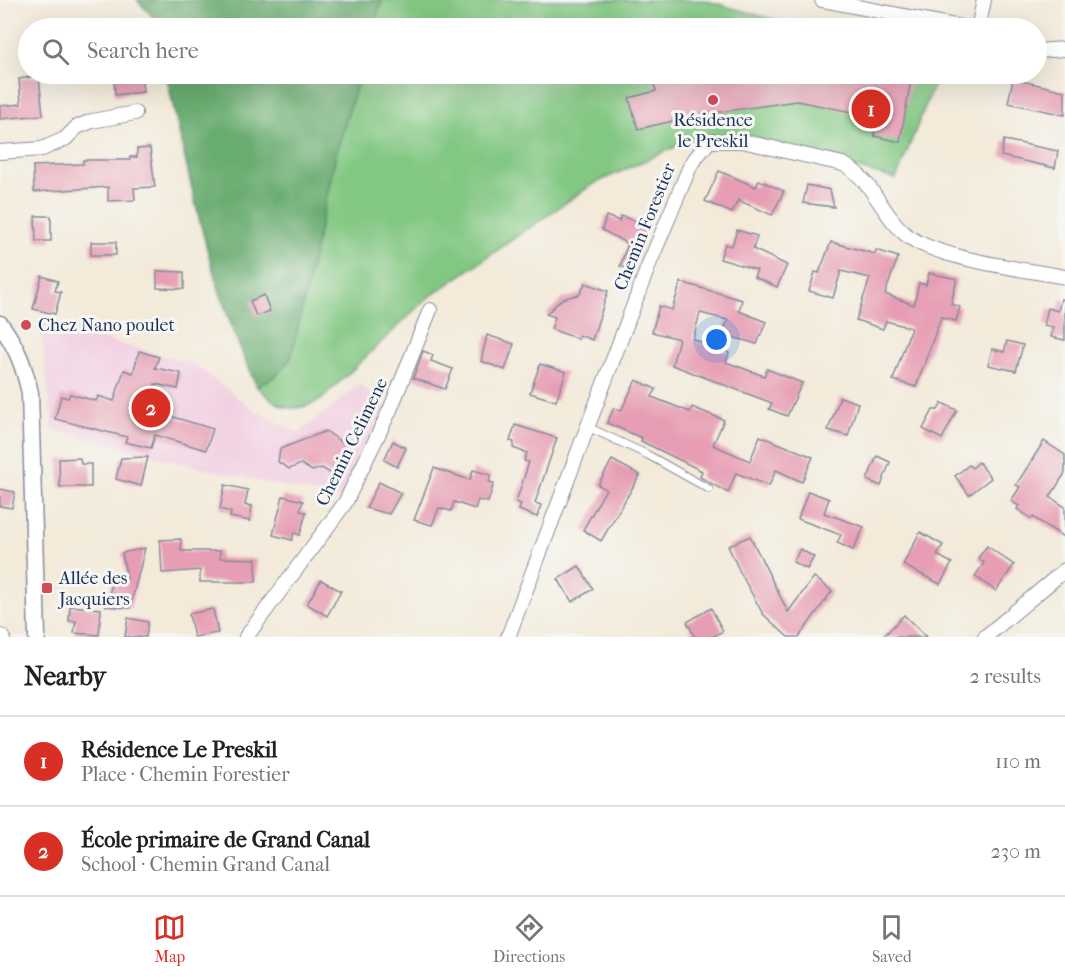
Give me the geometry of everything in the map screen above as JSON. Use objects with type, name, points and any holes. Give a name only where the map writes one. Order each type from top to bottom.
[{"type":"street","points":[[822,0],[915,18]]},
{"type":"street","points":[[980,18],[984,0]]},
{"type":"street","points":[[1047,50],[1065,49]]},
{"type":"street","points":[[0,152],[42,148],[65,139],[77,127],[135,113]]},
{"type":"street","name":"Chemin Forestier","points":[[508,637],[586,426],[691,164],[709,141],[742,141],[843,164],[866,181],[903,232],[916,241],[951,254],[1065,277]]},
{"type":"street","name":"Chemin Celimene","points":[[246,637],[345,504],[390,410],[430,310]]},
{"type":"street","points":[[0,324],[21,356],[30,393],[37,637]]},
{"type":"street","points":[[985,637],[1065,570]]},
{"type":"lane","points":[[586,426],[648,454],[709,489]]},
{"type":"shaded area","points":[[40,322],[194,364],[254,410],[299,433],[360,384],[386,406],[341,499],[209,470],[53,429]]},
{"type":"green space","points":[[137,0],[382,0],[376,18],[154,18]]},
{"type":"green space","points":[[382,0],[704,0],[768,18],[376,18]]},
{"type":"green space","points":[[168,84],[357,84],[337,150],[291,358],[277,375],[257,387],[226,312],[193,193]]},
{"type":"green space","points":[[357,84],[934,84],[896,179],[741,136],[695,138],[593,184],[425,300],[322,399],[303,407],[280,405],[257,387],[266,381]]},
{"type":"building","points":[[19,84],[40,84],[43,115],[0,119],[0,106],[21,104]]},
{"type":"building","points":[[114,84],[142,84],[143,92],[115,95]]},
{"type":"building","points":[[654,84],[910,84],[900,142],[874,136],[877,117],[797,101],[699,115],[638,129],[629,98],[656,91]]},
{"type":"building","points":[[1012,84],[1035,84],[1065,91],[1065,115],[1008,103]]},
{"type":"building","points":[[1004,140],[1058,151],[1055,168],[1001,156]]},
{"type":"building","points":[[150,148],[155,187],[134,188],[135,200],[108,201],[108,187],[34,192],[33,166],[83,164],[83,160],[130,160],[130,157],[137,157],[137,149]]},
{"type":"building","points":[[719,171],[756,187],[759,180],[784,191],[772,215],[738,200],[732,213],[705,201]]},
{"type":"building","points":[[807,185],[830,190],[834,207],[803,203]]},
{"type":"building","points":[[35,216],[51,216],[51,241],[36,241]]},
{"type":"building","points":[[606,216],[619,221],[621,216],[649,226],[634,271],[620,266],[628,244],[602,230]]},
{"type":"building","points":[[737,230],[757,236],[753,249],[787,265],[777,287],[754,277],[757,270],[720,259],[725,244],[732,246]]},
{"type":"building","points":[[91,242],[116,242],[116,255],[91,255]]},
{"type":"building","points":[[831,242],[875,254],[876,250],[898,257],[885,294],[914,305],[919,283],[926,285],[929,273],[957,279],[951,304],[960,307],[956,321],[941,317],[916,387],[893,380],[911,328],[886,321],[883,329],[856,320],[870,278],[841,271],[833,298],[809,291],[815,272],[819,273]]},
{"type":"building","points":[[157,271],[184,272],[184,289],[157,288]]},
{"type":"building","points":[[42,276],[58,281],[55,291],[61,292],[55,314],[33,309]]},
{"type":"building","points":[[681,282],[742,300],[739,311],[766,322],[757,344],[722,334],[728,320],[700,313],[693,339],[729,353],[726,362],[764,376],[767,369],[802,383],[787,416],[769,409],[772,403],[672,365],[679,339],[652,332],[659,306],[672,310]]},
{"type":"building","points":[[585,283],[608,291],[592,340],[579,335],[578,339],[551,329],[555,317],[546,314],[562,299],[580,294]]},
{"type":"building","points":[[264,295],[270,311],[256,316],[250,301]]},
{"type":"building","points":[[1061,299],[1065,300],[1065,340],[1051,337],[1053,327],[1044,325],[1048,308],[1058,311]]},
{"type":"building","points":[[487,335],[514,344],[505,370],[481,361]]},
{"type":"building","points":[[1007,341],[1023,345],[1016,371],[988,365],[992,349],[1004,352]]},
{"type":"building","points":[[139,351],[159,357],[155,368],[181,373],[178,389],[155,384],[147,409],[213,429],[206,450],[155,435],[151,448],[125,442],[127,437],[55,419],[61,396],[68,398],[70,394],[96,401],[98,396],[114,401],[124,370],[133,373]]},
{"type":"building","points":[[423,351],[433,355],[431,361],[453,369],[445,389],[413,378]]},
{"type":"building","points":[[540,364],[566,372],[556,401],[530,393]]},
{"type":"building","points":[[636,380],[656,389],[652,397],[690,412],[692,407],[724,420],[713,445],[750,461],[760,436],[813,457],[802,482],[776,470],[769,486],[736,473],[728,493],[700,477],[702,471],[641,441],[642,438],[607,423],[614,408],[621,411]]},
{"type":"building","points":[[840,397],[858,403],[848,436],[828,430]]},
{"type":"building","points":[[942,403],[957,410],[942,439],[923,429],[933,410],[938,410]]},
{"type":"building","points":[[515,425],[557,438],[535,503],[541,505],[537,517],[519,510],[521,504],[516,502],[529,462],[524,461],[527,453],[513,448],[514,442],[510,441]]},
{"type":"building","points":[[326,431],[347,446],[342,471],[333,475],[322,468],[312,471],[301,464],[289,469],[278,462],[280,449]]},
{"type":"building","points":[[393,441],[406,448],[397,467],[384,460]]},
{"type":"building","points":[[1044,441],[1065,455],[1065,473],[1050,497],[1065,507],[1065,538],[1017,509],[1019,506],[1011,501],[1020,487],[1016,485]]},
{"type":"building","points":[[877,456],[890,462],[881,486],[867,480]]},
{"type":"building","points":[[148,457],[141,486],[116,479],[121,458]]},
{"type":"building","points":[[80,458],[81,464],[91,464],[91,487],[60,487],[59,459]]},
{"type":"building","points":[[612,460],[640,475],[601,541],[583,530],[606,489],[598,485]]},
{"type":"building","points":[[979,462],[991,478],[969,495],[955,476],[969,465],[972,468]]},
{"type":"building","points":[[434,468],[470,480],[473,470],[491,475],[489,482],[494,483],[488,502],[478,500],[475,509],[454,502],[451,511],[439,508],[432,525],[414,520]]},
{"type":"building","points":[[379,482],[401,493],[389,514],[366,508]]},
{"type":"building","points":[[225,485],[248,490],[245,505],[252,506],[250,521],[230,517],[231,512],[220,509]]},
{"type":"building","points":[[0,489],[15,492],[12,508],[0,506]]},
{"type":"building","points":[[808,491],[829,499],[824,513],[864,527],[853,550],[837,543],[841,535],[798,519]]},
{"type":"building","points":[[283,496],[303,501],[300,511],[306,512],[300,535],[294,533],[292,540],[273,535]]},
{"type":"building","points":[[920,532],[943,545],[937,555],[952,563],[940,584],[903,565]]},
{"type":"building","points":[[750,536],[788,612],[814,577],[832,591],[799,637],[788,637],[763,614],[740,572],[728,546]]},
{"type":"building","points":[[181,539],[181,551],[220,551],[220,558],[256,559],[256,582],[200,582],[200,570],[162,573],[160,540]]},
{"type":"building","points":[[987,546],[1014,565],[996,591],[975,576],[984,563],[978,558]]},
{"type":"building","points":[[145,548],[130,608],[106,606],[114,575],[127,579],[122,553]]},
{"type":"building","points":[[800,549],[814,557],[807,569],[793,562]]},
{"type":"building","points":[[579,566],[593,589],[572,602],[558,579]]},
{"type":"building","points":[[321,580],[341,591],[327,616],[307,604]]},
{"type":"building","points":[[70,606],[101,609],[99,635],[74,633],[76,621],[69,621]]},
{"type":"building","points":[[711,608],[723,631],[712,637],[695,637],[687,622]]},
{"type":"building","points":[[213,609],[218,633],[194,637],[189,614]]},
{"type":"building","points":[[904,615],[926,637],[883,637]]},
{"type":"building","points":[[128,618],[148,622],[146,637],[125,637]]},
{"type":"place","name":"Résidence le Preskil","points":[[713,100]]},
{"type":"place","name":"Résidence Le Preskil","points":[[871,109]]},
{"type":"place","name":"Chez Nano poulet","points":[[26,325]]},
{"type":"place","name":"École primaire de Grand Canal","points":[[151,408]]},
{"type":"place","name":"Allée des Jacquiers","points":[[47,588]]}]
